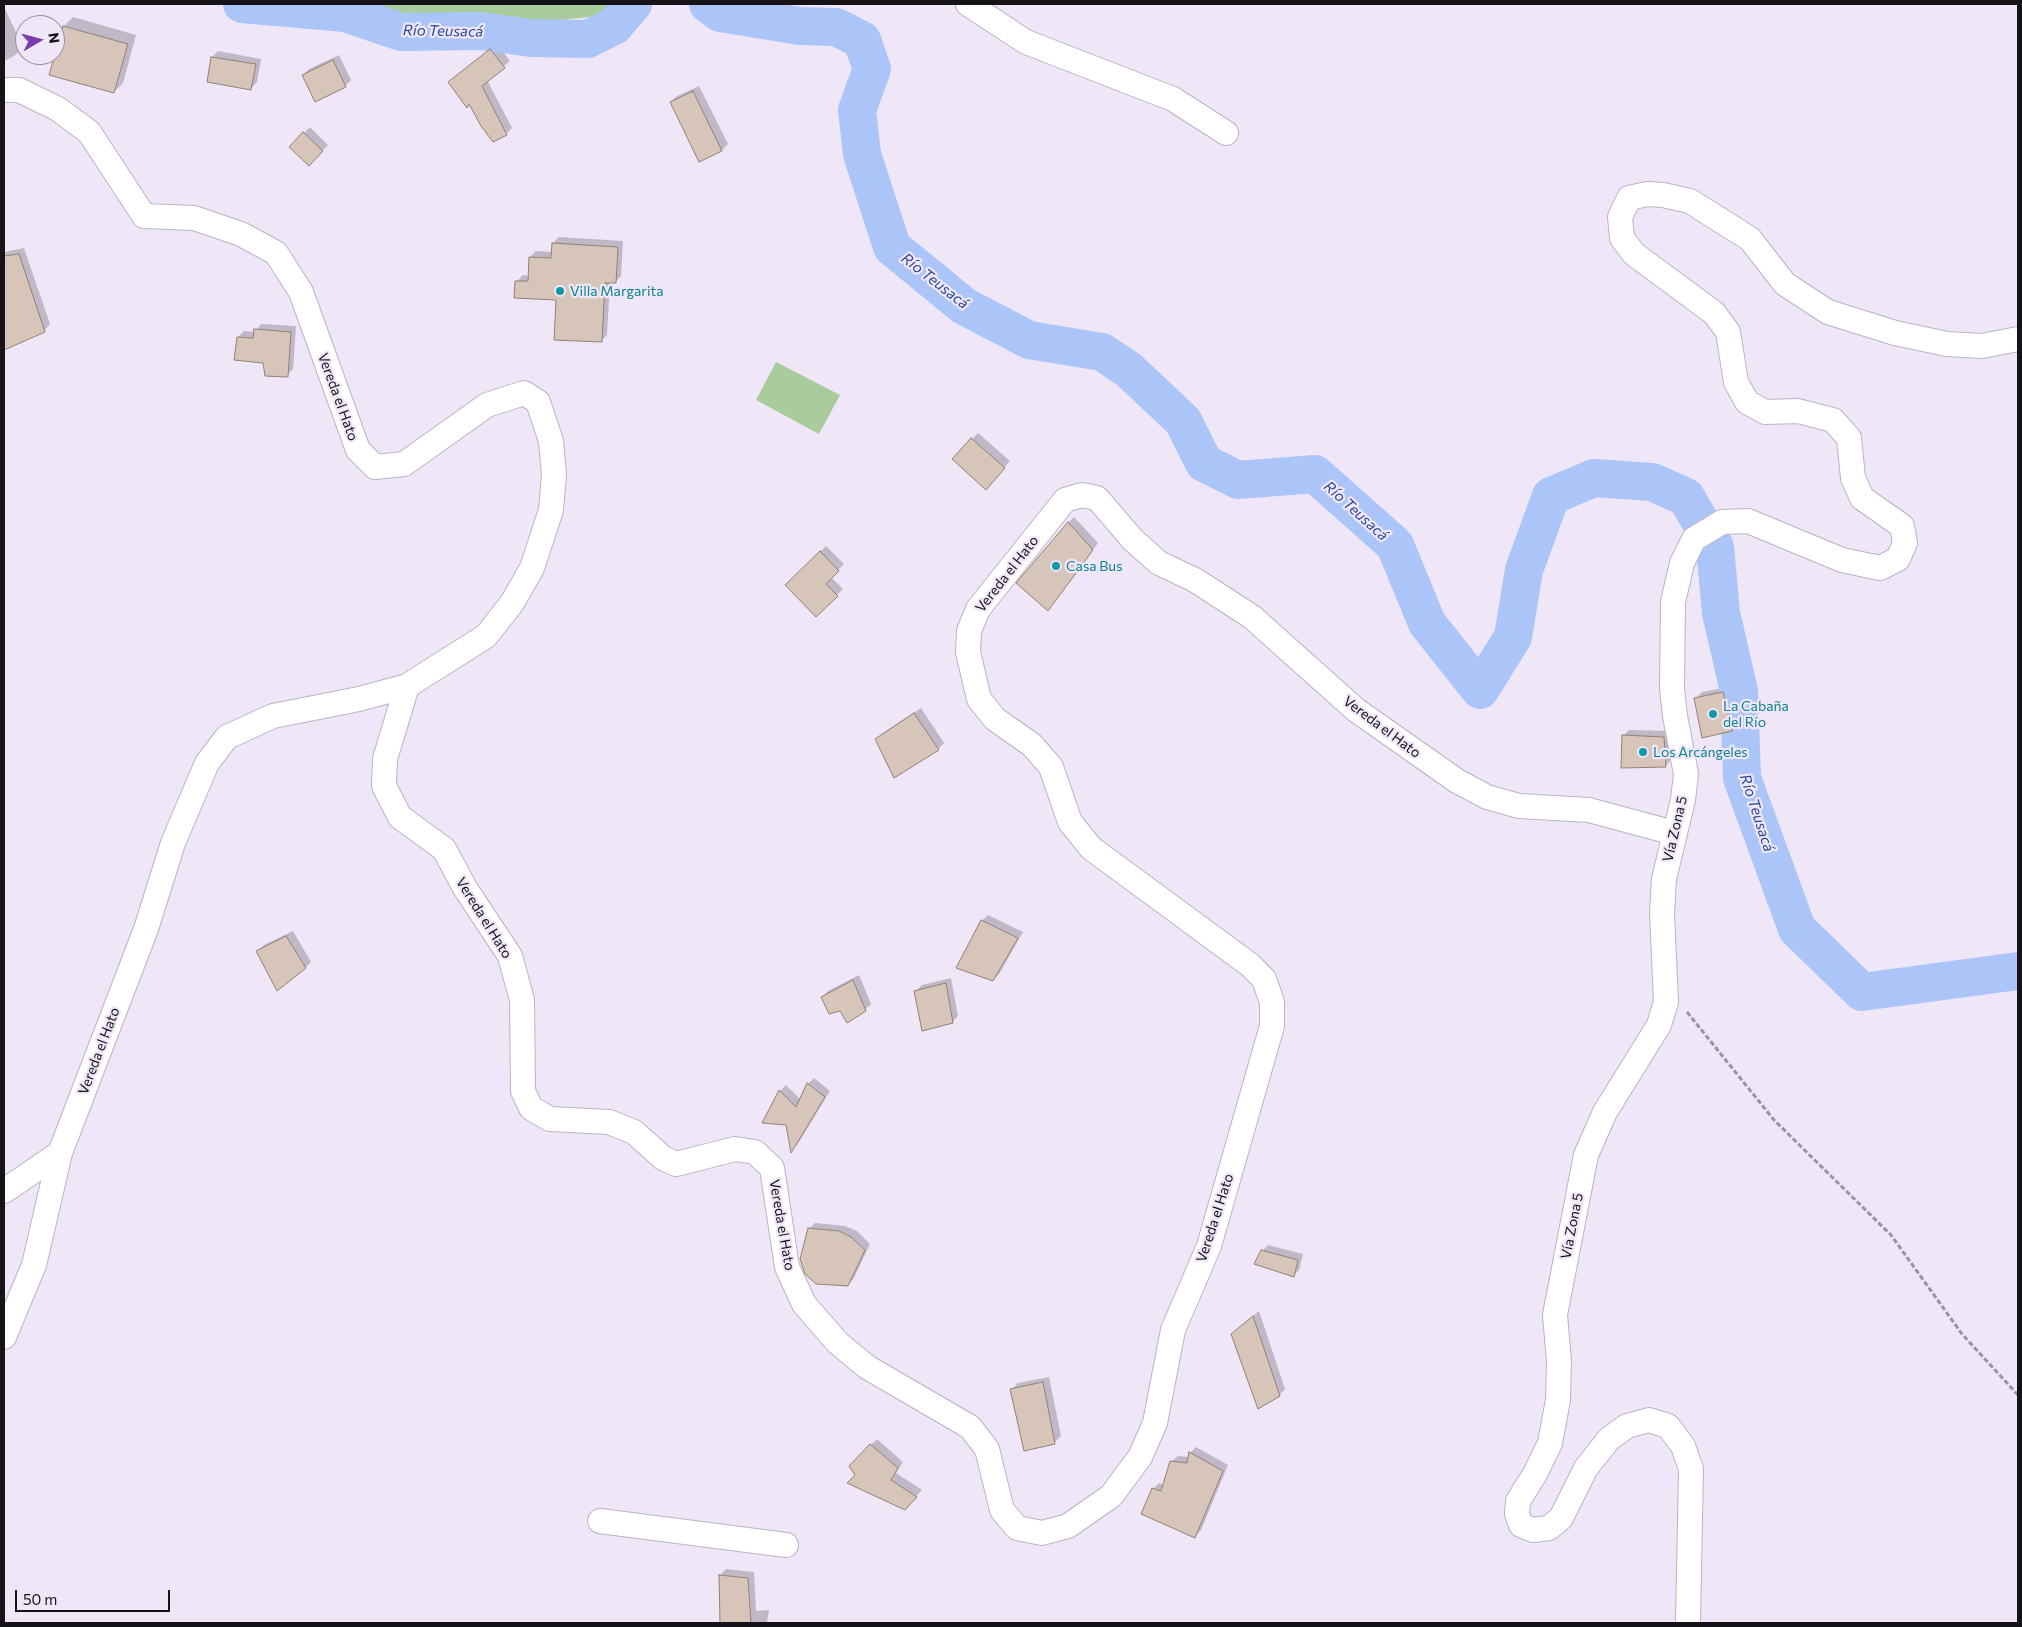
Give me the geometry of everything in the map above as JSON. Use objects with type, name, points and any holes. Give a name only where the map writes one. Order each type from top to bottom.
[{"type":"street","points":[[968,4],[1026,42],[1173,99],[1226,133]]},
{"type":"street","name":"Vereda el Hato","points":[[4,90],[18,90],[50,105],[89,132],[144,216],[194,218],[242,234],[276,253],[301,292],[358,450],[375,467],[404,464],[487,405],[524,393],[538,402],[551,441],[554,475],[551,510],[532,568],[512,603],[486,636],[407,686],[359,699],[273,716],[227,737],[208,763],[173,843],[146,928],[60,1153],[34,1266],[4,1337]]},
{"type":"street","name":"Vía Zona 5","points":[[1688,1623],[1691,1469],[1683,1446],[1668,1426],[1649,1420],[1626,1426],[1609,1439],[1586,1468],[1561,1518],[1549,1528],[1533,1530],[1521,1525],[1517,1514],[1518,1500],[1535,1474],[1550,1443],[1558,1400],[1559,1361],[1555,1315],[1586,1155],[1605,1112],[1660,1025],[1666,1002],[1662,913],[1664,879],[1683,800],[1686,774],[1675,716],[1672,688],[1673,602],[1682,563],[1694,539],[1722,522],[1748,522],[1842,560],[1880,568],[1898,559],[1905,543],[1902,526],[1862,498],[1853,478],[1849,438],[1833,420],[1798,411],[1765,412],[1747,402],[1736,382],[1728,332],[1714,313],[1634,254],[1622,238],[1620,217],[1629,198],[1646,194],[1690,201],[1750,239],[1785,284],[1828,312],[1894,333],[1947,344],[1982,346],[2018,339]]},
{"type":"street","name":"Vereda el Hato","points":[[407,686],[385,759],[384,786],[400,816],[444,849],[465,888],[510,956],[522,1000],[523,1091],[531,1108],[550,1118],[609,1122],[626,1128],[634,1132],[663,1158],[676,1164],[735,1148],[755,1152],[772,1168],[787,1267],[804,1304],[838,1343],[867,1367],[970,1427],[987,1449],[1002,1510],[1017,1528],[1042,1533],[1068,1526],[1111,1496],[1140,1457],[1155,1423],[1174,1330],[1209,1246],[1272,1026],[1272,1002],[1264,979],[1250,965],[1091,848],[1070,822],[1051,767],[1032,746],[995,719],[979,698],[968,652],[969,631],[978,609],[1065,500],[1082,495],[1097,498],[1133,540],[1159,563],[1195,580],[1252,617],[1356,710],[1457,781],[1487,797],[1519,806],[1589,810],[1674,833]]},
{"type":"street","points":[[4,1191],[60,1153]]},
{"type":"street","points":[[600,1521],[786,1545]]},
{"type":"path","points":[[1665,983],[1774,1120],[1891,1235],[1962,1334],[2018,1395]]},
{"type":"green space","points":[[282,4],[616,4],[609,15],[503,26],[424,18],[336,31]]},
{"type":"green space","points":[[776,362],[840,395],[819,434],[756,400]]},
{"type":"building","points":[[65,27],[128,44],[114,93],[49,75],[52,65],[65,65]]},
{"type":"building","points":[[490,49],[505,68],[482,86],[507,135],[493,142],[481,126],[469,104],[467,108],[448,82]]},
{"type":"building","points":[[211,57],[256,64],[251,90],[207,82]]},
{"type":"building","points":[[333,60],[346,87],[315,102],[302,75]]},
{"type":"building","points":[[693,91],[722,151],[699,162],[670,102]]},
{"type":"building","points":[[303,132],[323,151],[309,166],[289,147]]},
{"type":"building","name":"Villa Margarita","points":[[552,243],[618,247],[616,283],[605,283],[602,342],[554,340],[556,300],[514,298],[515,281],[528,281],[529,257],[551,258]]},
{"type":"building","points":[[19,254],[45,332],[4,350],[4,256]]},
{"type":"building","points":[[254,329],[291,332],[288,377],[265,376],[263,363],[234,360],[237,337],[253,338]]},
{"type":"building","points":[[971,438],[1005,468],[986,490],[952,459]]},
{"type":"building","name":"Casa Bus","points":[[1068,522],[1093,550],[1048,611],[1016,583]]},
{"type":"building","points":[[820,551],[839,571],[826,584],[838,596],[816,617],[785,585]]},
{"type":"building","name":"La Cabaña del Río","points":[[1723,692],[1732,731],[1702,738],[1694,698]]},
{"type":"building","points":[[914,713],[939,750],[894,778],[875,739]]},
{"type":"building","name":"Los Arcángeles","points":[[1622,735],[1664,737],[1666,767],[1621,768]]},
{"type":"building","points":[[981,920],[1018,938],[993,981],[956,968]]},
{"type":"building","points":[[286,936],[306,968],[277,991],[256,951]]},
{"type":"building","points":[[853,980],[866,1011],[847,1023],[840,1011],[829,1014],[821,997]]},
{"type":"building","points":[[946,983],[953,1023],[922,1031],[914,991]]},
{"type":"building","points":[[807,1083],[825,1097],[791,1153],[786,1125],[762,1123],[779,1090],[796,1107]]},
{"type":"building","points":[[808,1228],[839,1231],[851,1237],[865,1250],[848,1286],[816,1284],[805,1274],[800,1259]]},
{"type":"building","points":[[1261,1250],[1298,1260],[1294,1277],[1254,1264]]},
{"type":"building","points":[[1253,1316],[1280,1396],[1258,1409],[1231,1334]]},
{"type":"building","points":[[1043,1382],[1055,1444],[1024,1451],[1010,1389]]},
{"type":"building","points":[[870,1444],[898,1468],[891,1480],[917,1497],[905,1510],[847,1483],[855,1475],[849,1466]]},
{"type":"building","points":[[1189,1452],[1223,1471],[1195,1538],[1141,1514],[1152,1488],[1161,1491],[1170,1461],[1187,1463]]},
{"type":"building","points":[[719,1575],[748,1578],[751,1623],[720,1623]]},
{"type":"waterway","name":"Río Teusacá","points":[[242,4],[345,13],[401,32],[481,31],[531,38],[588,39],[614,26],[633,4]]},
{"type":"waterway","name":"Río Teusacá","points":[[708,4],[720,13],[800,26],[836,27],[862,40],[872,69],[857,110],[862,154],[892,247],[964,306],[1029,340],[1102,352],[1129,370],[1183,421],[1204,463],[1238,480],[1315,474],[1395,545],[1427,623],[1480,690],[1513,637],[1524,570],[1551,496],[1594,478],[1652,482],[1686,497],[1715,547],[1721,613],[1739,691],[1742,778],[1797,929],[1862,992],[2018,971]]},
{"type":"place","name":"Villa Margarita","points":[[560,291]]},
{"type":"place","name":"Casa Bus","points":[[1056,566]]},
{"type":"place","name":"La Cabaña del Río","points":[[1713,714]]},
{"type":"place","name":"Los Arcángeles","points":[[1643,752]]}]
